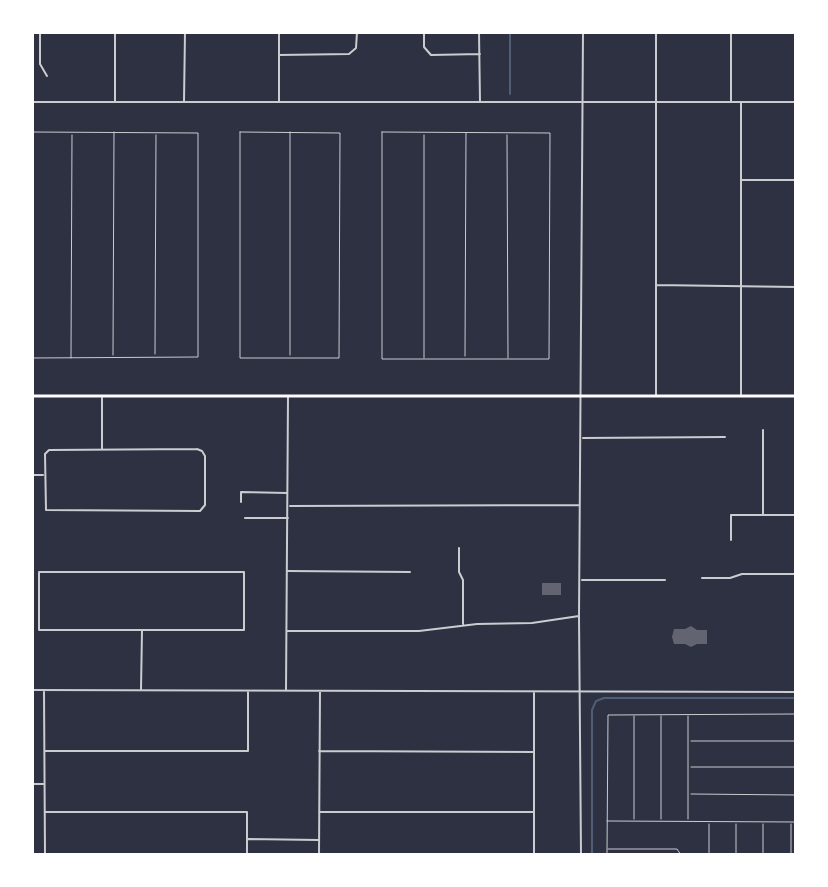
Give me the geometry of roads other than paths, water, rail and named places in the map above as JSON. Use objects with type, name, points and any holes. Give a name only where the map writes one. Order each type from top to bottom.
[{"type":"main road","points":[[32,396],[796,396]]},
{"type":"street","points":[[40,32],[40,64],[47,76]]},
{"type":"street","points":[[115,32],[115,102]]},
{"type":"street","points":[[184,102],[185,32]]},
{"type":"street","points":[[279,32],[279,102]]},
{"type":"street","points":[[279,55],[354,52],[357,32]]},
{"type":"street","points":[[424,32],[426,52],[431,55],[480,54]]},
{"type":"street","points":[[479,32],[480,102]]},
{"type":"street","points":[[581,855],[579,616],[583,32]]},
{"type":"street","points":[[656,32],[656,396]]},
{"type":"street","points":[[731,32],[731,102]]},
{"type":"street","points":[[32,102],[796,102]]},
{"type":"street","points":[[741,102],[741,396]]},
{"type":"street","points":[[741,180],[796,180]]},
{"type":"street","points":[[655,285],[796,287]]},
{"type":"street","points":[[102,396],[102,449]]},
{"type":"street","points":[[286,690],[288,396]]},
{"type":"street","points":[[763,430],[763,515]]},
{"type":"street","points":[[582,438],[725,437]]},
{"type":"street","points":[[102,449],[202,451],[205,456],[205,505],[202,510],[46,510],[46,451],[102,449]]},
{"type":"street","points":[[32,475],[44,475]]},
{"type":"street","points":[[241,502],[241,492],[289,493]]},
{"type":"street","points":[[289,506],[581,505]]},
{"type":"street","points":[[731,540],[731,515],[796,515]]},
{"type":"street","points":[[245,518],[289,518]]},
{"type":"street","points":[[459,548],[463,626]]},
{"type":"street","points":[[287,571],[410,572]]},
{"type":"street","points":[[39,572],[244,572],[244,630],[39,630],[39,598],[39,572]]},
{"type":"street","points":[[702,578],[796,574]]},
{"type":"street","points":[[580,580],[665,580]]},
{"type":"street","points":[[32,598],[39,598]]},
{"type":"street","points":[[286,631],[419,631],[532,623],[579,616]]},
{"type":"street","points":[[141,690],[142,630]]},
{"type":"street","points":[[32,690],[796,692]]},
{"type":"street","points":[[44,690],[45,855]]},
{"type":"street","points":[[45,751],[248,751],[248,690]]},
{"type":"street","points":[[319,855],[320,690]]},
{"type":"street","points":[[534,690],[534,855]]},
{"type":"street","points":[[319,751],[534,752]]},
{"type":"street","points":[[32,784],[45,784]]},
{"type":"street","points":[[45,812],[247,812],[247,855]]},
{"type":"street","points":[[319,812],[534,812]]},
{"type":"street","points":[[247,839],[319,840]]},
{"type":"lane","points":[[32,132],[198,133],[198,357],[32,358]]},
{"type":"lane","points":[[71,358],[72,132]]},
{"type":"lane","points":[[113,358],[114,132]]},
{"type":"lane","points":[[240,132],[290,132],[340,133],[339,358],[240,358],[240,132]]},
{"type":"lane","points":[[290,132],[290,358]]},
{"type":"lane","points":[[382,132],[424,132],[550,133],[549,359],[382,359],[382,132]]},
{"type":"lane","points":[[424,132],[424,359]]},
{"type":"lane","points":[[465,359],[466,132]]},
{"type":"lane","points":[[155,357],[156,133]]},
{"type":"lane","points":[[507,133],[508,359]]},
{"type":"lane","points":[[634,714],[634,821]]},
{"type":"lane","points":[[661,714],[661,822]]},
{"type":"lane","points":[[688,714],[688,822]]},
{"type":"lane","points":[[607,855],[608,715],[796,714]]},
{"type":"lane","points":[[688,741],[796,741]]},
{"type":"lane","points":[[688,767],[796,767]]},
{"type":"lane","points":[[688,794],[796,795]]},
{"type":"lane","points":[[607,821],[796,822]]},
{"type":"lane","points":[[709,822],[709,855]]},
{"type":"lane","points":[[736,822],[736,855]]},
{"type":"lane","points":[[763,822],[763,855]]},
{"type":"lane","points":[[791,822],[791,855]]},
{"type":"lane","points":[[607,849],[680,850],[681,855]]},
{"type":"waterway","points":[[510,32],[510,94]]},
{"type":"waterway","points":[[592,855],[592,710],[596,701],[604,698],[796,698]]}]
